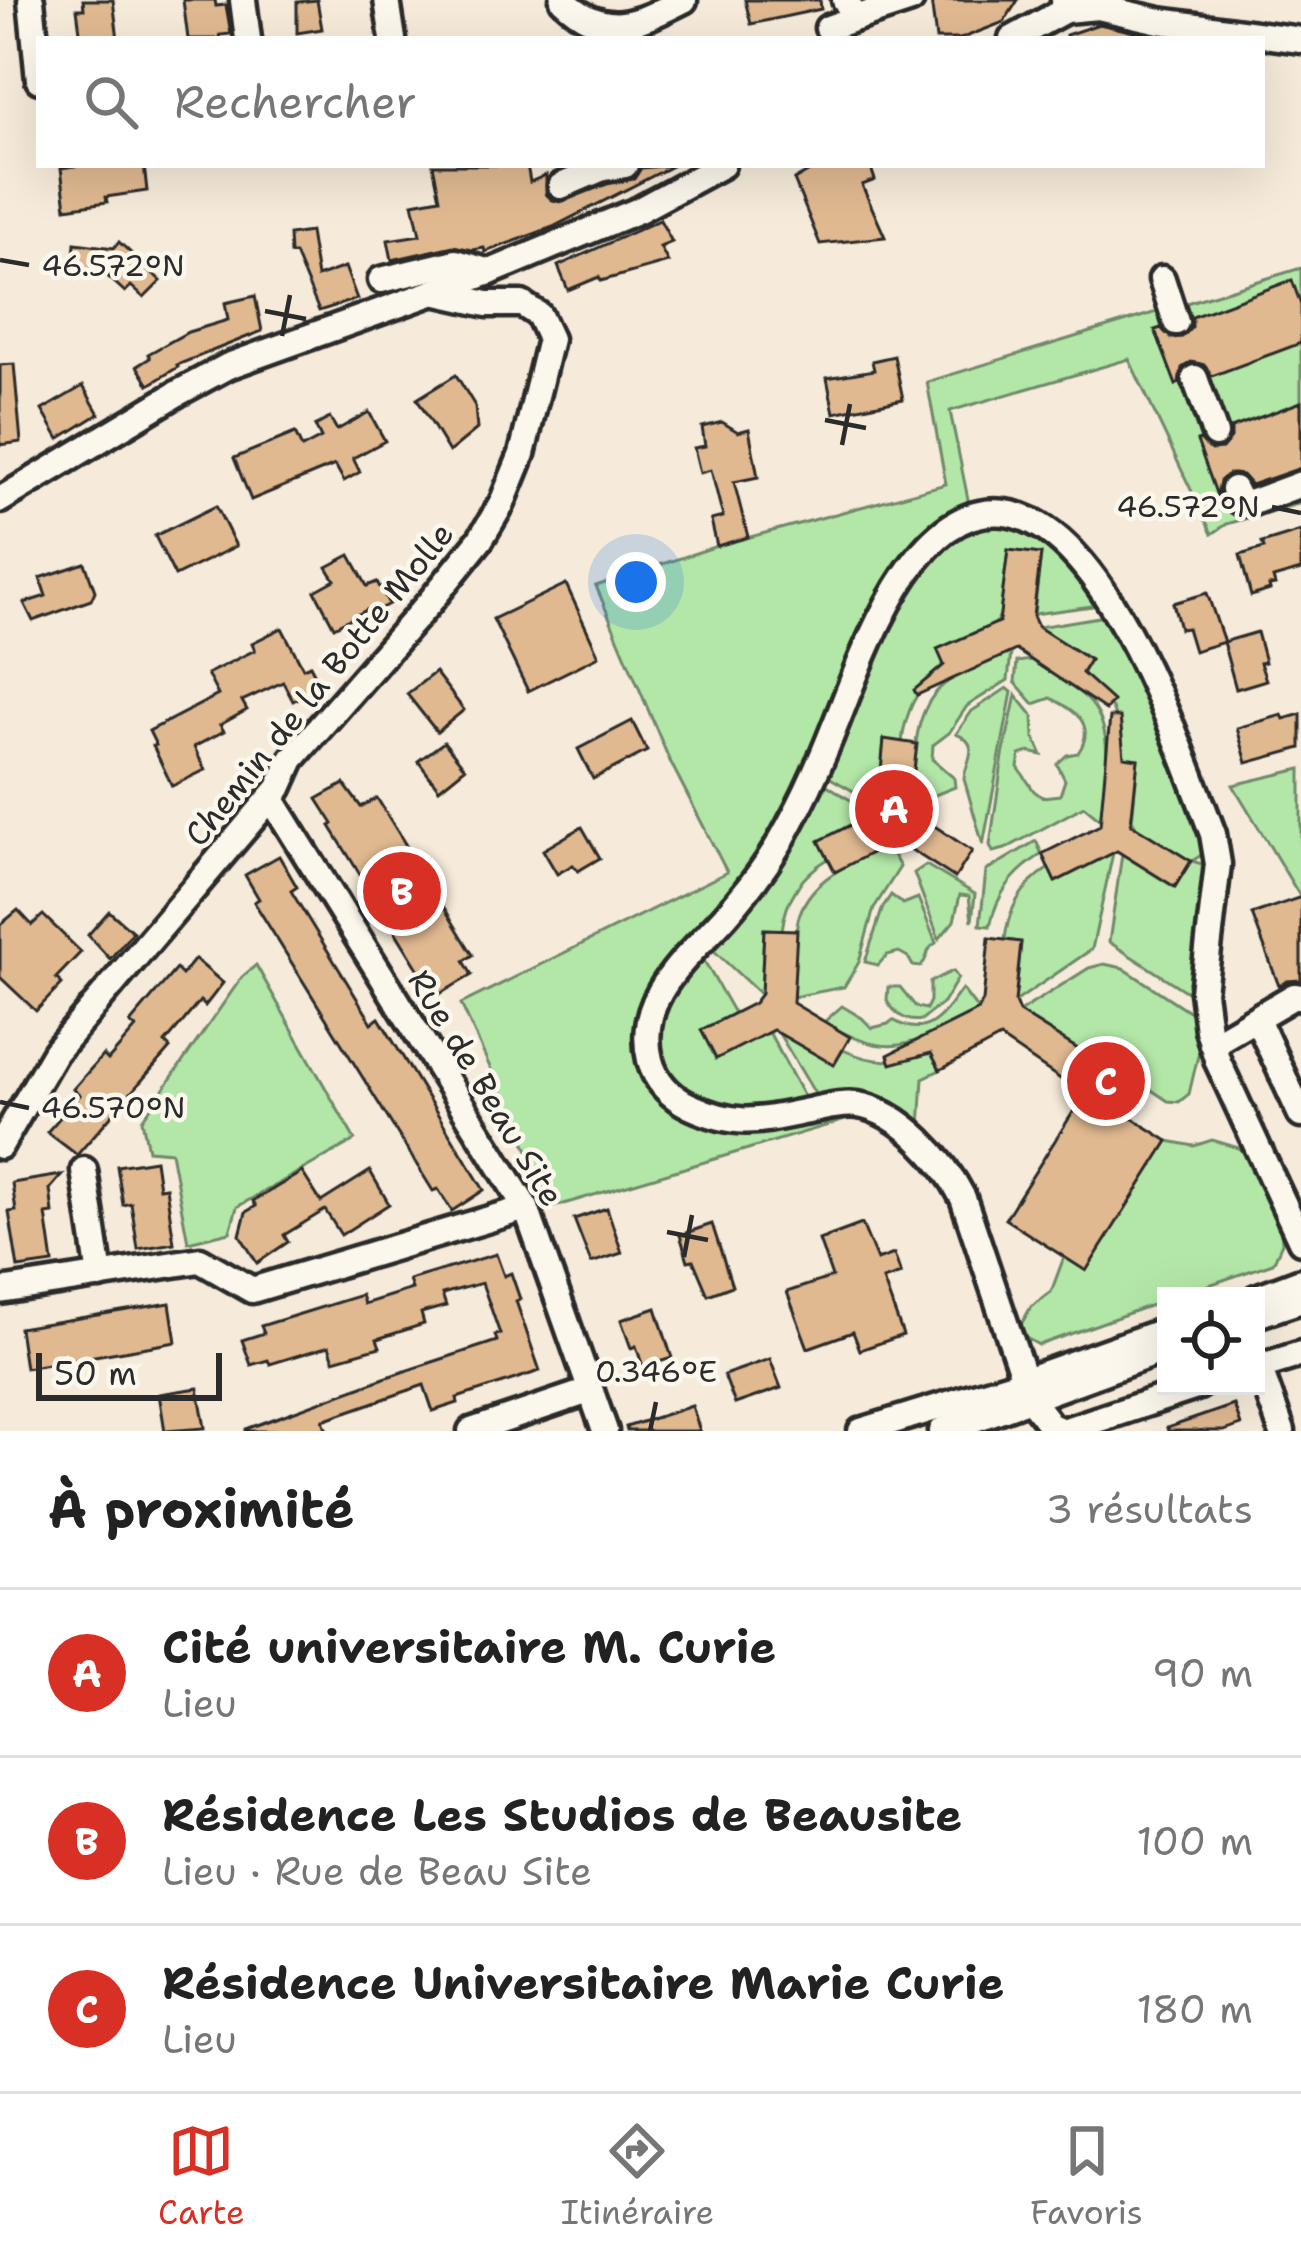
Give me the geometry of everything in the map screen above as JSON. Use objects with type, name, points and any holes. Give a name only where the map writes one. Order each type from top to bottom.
[{"type":"street","points":[[31,0],[36,50]]},
{"type":"street","points":[[243,0],[248,36]]},
{"type":"street","points":[[387,0],[393,36]]},
{"type":"street","points":[[563,0],[580,14],[622,24],[639,22],[684,0]]},
{"type":"street","points":[[828,28],[851,9],[911,0]]},
{"type":"street","points":[[1017,36],[1064,5],[1301,40]]},
{"type":"street","points":[[561,186],[603,168]]},
{"type":"street","points":[[0,500],[228,366],[490,272],[639,210],[716,168]]},
{"type":"street","points":[[382,280],[456,262],[490,272]]},
{"type":"street","points":[[1162,279],[1176,322]]},
{"type":"street","name":"Chemin de la Botte Molle","points":[[0,1146],[55,1052],[271,799],[292,759],[415,620],[480,540],[502,503],[522,454],[550,339],[539,315],[522,304],[487,304],[438,293]]},
{"type":"street","points":[[1196,377],[1215,434]]},
{"type":"street","points":[[1234,490],[1240,501],[1250,502],[1301,484]]},
{"type":"street","points":[[1172,1395],[1063,1431],[1051,1426],[1027,1390],[963,1198],[946,1168],[918,1138],[862,1106],[839,1105],[762,1121],[710,1115],[669,1092],[656,1076],[648,1053],[655,1000],[688,953],[724,918],[774,853],[900,583],[941,534],[966,518],[1005,512],[1042,526],[1088,572],[1138,652],[1213,834],[1216,880],[1203,992],[1212,1044],[1293,1204],[1301,1241]]},
{"type":"street","name":"Rue de Beau Site","points":[[271,799],[526,1208],[605,1431]]},
{"type":"street","points":[[1212,1044],[1301,997]]},
{"type":"street","points":[[1257,1019],[1301,1115]]},
{"type":"street","points":[[84,1170],[100,1276]]},
{"type":"street","points":[[0,1291],[200,1260],[252,1290],[526,1208]]},
{"type":"street","points":[[1265,1295],[1301,1281]]},
{"type":"street","points":[[1265,1313],[1301,1300]]},
{"type":"street","points":[[942,1431],[1157,1334]]},
{"type":"street","points":[[861,1431],[1157,1352]]},
{"type":"street","points":[[1265,1365],[1301,1354]]},
{"type":"street","points":[[1265,1386],[1282,1431]]},
{"type":"street","points":[[471,1431],[589,1391]]},
{"type":"green space","points":[[1301,268],[1301,503],[1227,524],[1212,534],[1129,359],[950,411],[969,504],[937,522],[760,855],[646,995],[666,1105],[688,1119],[710,1128],[756,1132],[852,1118],[554,1207],[461,1004],[727,872],[669,759],[596,586],[717,546],[946,484],[927,382]]},
{"type":"green space","points":[[1007,524],[1046,547],[1095,602],[1034,614],[1041,554],[1008,550],[996,623],[923,686],[906,720],[902,742],[884,740],[878,805],[827,776],[914,584],[934,557],[957,538]]},
{"type":"green space","points":[[1105,616],[1160,732],[1206,852],[1192,861],[1205,870],[1190,994],[1109,942],[1122,854],[1174,887],[1190,861],[1137,828],[1132,820],[1138,759],[1122,757],[1112,710],[1082,674],[1090,660],[1038,627]]},
{"type":"green space","points":[[1011,653],[1008,680],[967,706],[949,733],[933,745],[932,759],[954,778],[955,787],[910,805],[917,737],[927,705],[949,681]]},
{"type":"green space","points":[[1031,660],[1074,688],[1097,712],[1107,756],[1101,820],[1084,806],[993,852],[990,845],[1003,756],[1016,695],[1033,716],[1034,737],[1042,755],[1020,755],[1018,767],[1042,797],[1060,795],[1065,780],[1057,764],[1078,753],[1085,733],[1080,719],[1067,707],[1051,698],[1034,704],[1015,682],[1017,662]]},
{"type":"green space","points":[[1007,688],[1012,692],[983,845],[964,779],[971,748],[956,734],[972,711]]},
{"type":"green space","points":[[1301,769],[1301,898],[1233,785]]},
{"type":"green space","points":[[824,783],[872,814],[820,841],[828,859],[796,888],[782,930],[764,929],[761,995],[711,948],[774,875]]},
{"type":"green space","points":[[1036,841],[1042,854],[1008,884],[990,926],[980,925],[986,871]]},
{"type":"green space","points":[[891,843],[900,867],[874,908],[859,962],[844,987],[793,997],[796,929],[803,905],[835,872]]},
{"type":"green space","points":[[1113,853],[1092,949],[1015,1002],[1021,942],[1005,940],[1018,898],[1049,868],[1056,882]]},
{"type":"green space","points":[[926,865],[975,894],[972,921],[969,896],[960,895],[954,921],[939,939],[914,873]]},
{"type":"green space","points":[[891,895],[903,904],[918,898],[936,943],[920,967],[899,952],[887,955],[878,965],[865,962]]},
{"type":"green space","points":[[702,957],[734,1013],[716,1058],[769,1032],[805,1099],[770,1110],[745,1110],[694,1095],[668,1072],[658,1041],[660,1022],[675,989]]},
{"type":"green space","points":[[1104,964],[1123,968],[1193,1014],[1200,1047],[1189,1094],[1179,1102],[1168,1101],[1104,1058],[1100,1063],[1019,1012],[1089,968]]},
{"type":"green space","points":[[256,965],[355,1140],[237,1207],[230,1232],[188,1242],[171,1152],[148,1150],[142,1120],[242,977]]},
{"type":"green space","points":[[953,971],[958,978],[943,1003],[921,1020],[901,1016],[887,1000],[888,987],[900,987],[916,1007],[926,1009],[930,982]]},
{"type":"green space","points":[[962,989],[978,1010],[919,1040],[886,1046],[869,1043],[824,1022],[842,1006],[872,1028],[893,1020],[915,1028],[925,1026],[941,1016]]},
{"type":"green space","points":[[778,1032],[834,1064],[843,1050],[886,1061],[930,1051],[940,1070],[923,1078],[920,1128],[873,1098],[817,1097]]},
{"type":"green space","points":[[1212,1140],[1245,1154],[1281,1229],[1282,1243],[1273,1263],[1203,1287],[1157,1287],[1157,1303],[1039,1345],[1026,1338],[1019,1328],[1031,1307],[1051,1292],[1064,1257],[1086,1270],[1168,1141],[1194,1146]]},
{"type":"building","points":[[83,0],[113,0],[118,36],[81,36],[77,9],[84,9]]},
{"type":"building","points":[[183,0],[215,0],[216,6],[226,5],[231,34],[188,36]]},
{"type":"building","points":[[317,0],[322,29],[297,33],[297,2]]},
{"type":"building","points":[[745,0],[820,0],[821,9],[751,24]]},
{"type":"building","points":[[931,0],[1018,0],[1004,22],[968,36],[936,36]]},
{"type":"building","points":[[1099,24],[1156,36],[1066,36]]},
{"type":"building","points":[[61,168],[144,168],[147,191],[66,208]]},
{"type":"building","points":[[434,168],[528,168],[530,182],[546,175],[546,194],[560,202],[634,179],[641,168],[668,168],[553,227],[485,252],[484,248],[453,246],[392,260],[388,240],[420,235],[413,203],[440,198]]},
{"type":"building","points":[[815,168],[871,168],[875,180],[862,185],[885,237],[820,244],[794,180]]},
{"type":"building","points":[[660,220],[672,242],[660,247],[668,262],[601,281],[599,277],[568,290],[558,266]]},
{"type":"building","points":[[310,232],[317,277],[345,267],[357,299],[319,311],[295,254],[290,254],[289,235]]},
{"type":"building","points":[[119,242],[161,281],[144,298],[131,286],[125,292],[105,274],[73,270],[75,243],[114,248]]},
{"type":"building","points":[[1292,280],[1301,305],[1301,343],[1212,376],[1205,365],[1191,362],[1182,368],[1176,385],[1155,330],[1161,328],[1171,338],[1182,337],[1192,327],[1192,317]]},
{"type":"building","points":[[255,296],[262,331],[177,365],[149,385],[137,366],[150,358],[148,354],[188,332],[228,320],[225,303]]},
{"type":"building","points":[[894,356],[903,399],[834,413],[827,378],[874,370],[872,361]]},
{"type":"building","points":[[14,364],[21,442],[0,445],[0,365]]},
{"type":"building","points":[[456,375],[475,406],[477,429],[449,452],[417,399]]},
{"type":"building","points":[[83,386],[99,414],[59,439],[42,410]]},
{"type":"building","points":[[1301,402],[1301,468],[1251,485],[1242,475],[1228,474],[1220,481],[1217,496],[1197,441],[1211,450],[1222,449],[1231,438],[1231,428]]},
{"type":"building","points":[[369,412],[385,441],[353,458],[360,472],[344,481],[335,465],[251,500],[234,458],[295,433],[302,448],[321,438],[315,426],[330,418],[337,430]]},
{"type":"building","points":[[722,422],[738,432],[749,429],[758,477],[734,482],[748,537],[717,546],[711,520],[723,517],[711,470],[700,473],[694,448],[705,446],[702,427]]},
{"type":"building","points":[[216,506],[236,546],[175,576],[155,536]]},
{"type":"building","points":[[1301,531],[1301,570],[1273,578],[1275,585],[1270,590],[1251,596],[1240,555]]},
{"type":"building","points":[[1008,550],[1041,554],[1033,616],[1038,627],[1090,660],[1082,673],[1113,701],[1106,710],[1016,650],[917,695],[914,690],[944,665],[937,649],[999,622]]},
{"type":"building","points":[[350,555],[367,586],[377,582],[389,604],[334,627],[315,591],[335,580],[327,567]]},
{"type":"building","points":[[85,563],[95,591],[91,600],[33,621],[24,603],[46,596],[40,578]]},
{"type":"building","points":[[566,584],[599,656],[528,691],[493,619]]},
{"type":"building","points":[[1207,593],[1224,642],[1194,651],[1187,628],[1180,629],[1173,603]]},
{"type":"building","points":[[282,628],[303,668],[310,665],[321,686],[293,701],[283,682],[242,701],[247,710],[220,725],[224,731],[194,747],[205,770],[172,786],[149,731],[218,695],[207,674],[255,650],[252,643]]},
{"type":"building","points":[[1257,632],[1266,680],[1236,689],[1223,642]]},
{"type":"building","points":[[435,672],[464,710],[437,732],[407,694]]},
{"type":"building","points":[[1301,714],[1301,748],[1247,763],[1237,728]]},
{"type":"building","points":[[1110,717],[1120,717],[1124,757],[1138,759],[1131,824],[1191,861],[1175,887],[1117,851],[1055,882],[1042,854],[1100,825]]},
{"type":"building","points":[[632,721],[647,751],[593,779],[578,749]]},
{"type":"building","points":[[884,739],[917,744],[910,805],[972,851],[955,878],[896,840],[835,872],[819,841],[872,814],[878,805]]},
{"type":"building","points":[[444,742],[465,768],[439,789],[418,761]]},
{"type":"building","points":[[344,784],[361,807],[377,798],[473,955],[464,961],[472,975],[438,995],[317,799]]},
{"type":"building","points":[[582,827],[600,858],[578,871],[573,865],[557,874],[543,850]]},
{"type":"building","points":[[279,856],[297,887],[291,891],[372,1023],[379,1018],[484,1190],[452,1211],[438,1189],[433,1191],[254,902],[259,899],[245,875]]},
{"type":"building","points":[[1301,897],[1301,980],[1279,986],[1252,914]]},
{"type":"building","points":[[18,910],[32,925],[43,915],[81,952],[56,978],[62,984],[36,1011],[0,977],[0,925]]},
{"type":"building","points":[[109,911],[133,932],[110,959],[88,935]]},
{"type":"building","points":[[764,929],[797,930],[793,1003],[850,1037],[834,1065],[773,1030],[716,1059],[701,1030],[754,1003],[761,994]]},
{"type":"building","points":[[989,938],[1021,942],[1015,1002],[1019,1012],[1100,1063],[1103,1058],[1128,1073],[1110,1104],[1168,1141],[1086,1271],[1005,1219],[1084,1095],[1000,1038],[940,1070],[931,1053],[891,1064],[888,1055],[978,1010]]},
{"type":"building","points":[[195,959],[223,983],[205,1006],[200,1001],[165,1043],[170,1048],[77,1155],[47,1132],[80,1095],[73,1089],[136,1028],[130,1023],[176,969],[182,975]]},
{"type":"building","points":[[155,1160],[159,1188],[166,1187],[174,1243],[138,1249],[131,1203],[123,1205],[117,1166]]},
{"type":"building","points":[[370,1171],[389,1204],[341,1235],[325,1210],[284,1235],[288,1242],[257,1263],[240,1235],[246,1212],[256,1206],[253,1201],[302,1172],[321,1202]]},
{"type":"building","points":[[62,1175],[50,1189],[53,1213],[46,1214],[53,1263],[18,1268],[9,1212],[16,1211],[12,1183]]},
{"type":"building","points":[[607,1208],[622,1253],[591,1263],[574,1219]]},
{"type":"building","points":[[712,1224],[732,1286],[708,1295],[693,1260],[688,1261],[680,1235]]},
{"type":"building","points":[[862,1224],[877,1260],[894,1254],[901,1274],[883,1280],[903,1335],[860,1350],[853,1332],[808,1348],[787,1292],[832,1277],[819,1240]]},
{"type":"building","points":[[496,1254],[504,1276],[511,1273],[540,1371],[457,1398],[458,1403],[433,1411],[424,1385],[323,1420],[327,1431],[246,1431],[497,1341],[495,1335],[500,1334],[482,1283],[442,1294],[446,1306],[421,1313],[424,1324],[377,1339],[380,1347],[334,1360],[329,1346],[251,1365],[242,1340],[264,1333],[261,1326],[361,1295],[364,1304],[412,1289],[409,1280]]},
{"type":"building","points":[[170,1303],[176,1342],[25,1368],[19,1328]]},
{"type":"building","points":[[656,1308],[672,1358],[643,1367],[621,1320]]},
{"type":"building","points":[[770,1359],[781,1388],[735,1404],[724,1375]]},
{"type":"building","points":[[198,1388],[205,1428],[165,1431],[159,1394]]},
{"type":"building","points":[[1234,1405],[1241,1425],[1224,1431],[1168,1431],[1167,1428]]},
{"type":"building","points":[[692,1406],[700,1431],[627,1431],[626,1427]]},
{"type":"place","name":"Cité universitaire M. Curie","points":[[894,809]]},
{"type":"place","name":"Résidence Les Studios de Beausite","points":[[402,891]]},
{"type":"place","name":"Résidence Universitaire Marie Curie","points":[[1106,1081]]}]
